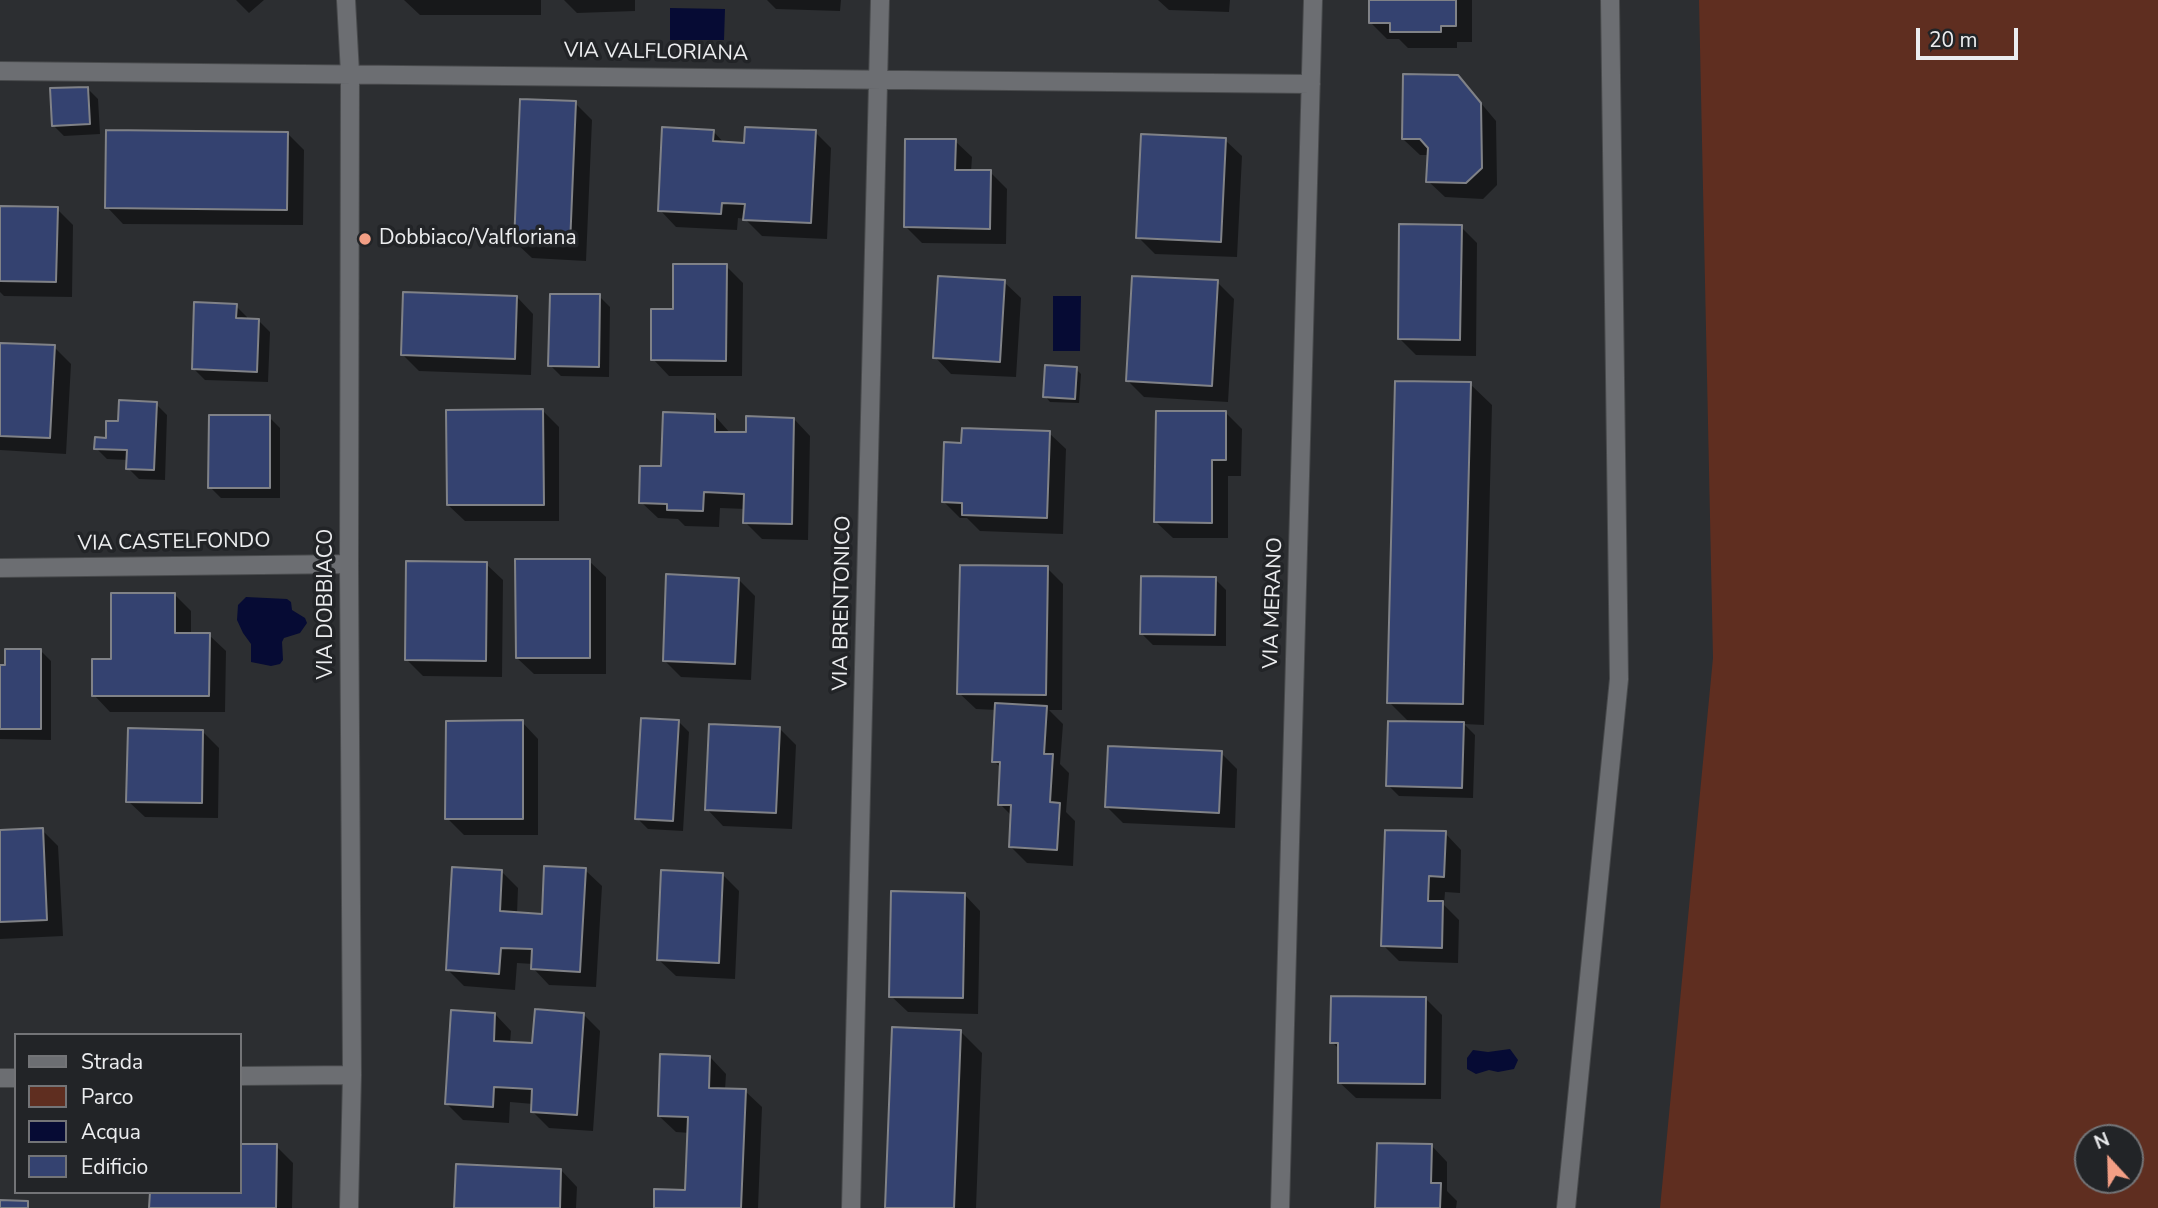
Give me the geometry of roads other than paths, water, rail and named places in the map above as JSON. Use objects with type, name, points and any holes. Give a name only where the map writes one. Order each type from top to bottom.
[{"type":"street","name":"VIA DOBBIACO","points":[[346,0],[349,73],[352,1075],[349,1208]]},
{"type":"street","name":"VIA BRENTONICO","points":[[851,1208],[880,0]]},
{"type":"street","name":"VIA MERANO","points":[[1280,1208],[1313,0]]},
{"type":"street","points":[[1566,1208],[1619,679],[1610,0]]},
{"type":"street","name":"VIA VALFLORIANA","points":[[0,71],[1311,84]]},
{"type":"street","name":"VIA CASTELFONDO","points":[[0,568],[349,564]]},
{"type":"street","points":[[242,1076],[352,1075]]},
{"type":"water","points":[[670,8],[725,9],[724,40],[670,40]]},
{"type":"water","points":[[1053,296],[1081,296],[1080,351],[1053,351]]},
{"type":"water","points":[[246,597],[287,599],[291,602],[292,610],[305,618],[307,623],[300,633],[284,638],[283,660],[280,664],[271,666],[251,662],[251,644],[237,620],[238,605]]},
{"type":"water","points":[[1510,1049],[1518,1060],[1514,1069],[1498,1072],[1489,1070],[1476,1074],[1467,1069],[1467,1058],[1473,1050],[1488,1052]]},
{"type":"place","name":"Dobbiaco/Valfloriana","points":[[365,239]]}]
